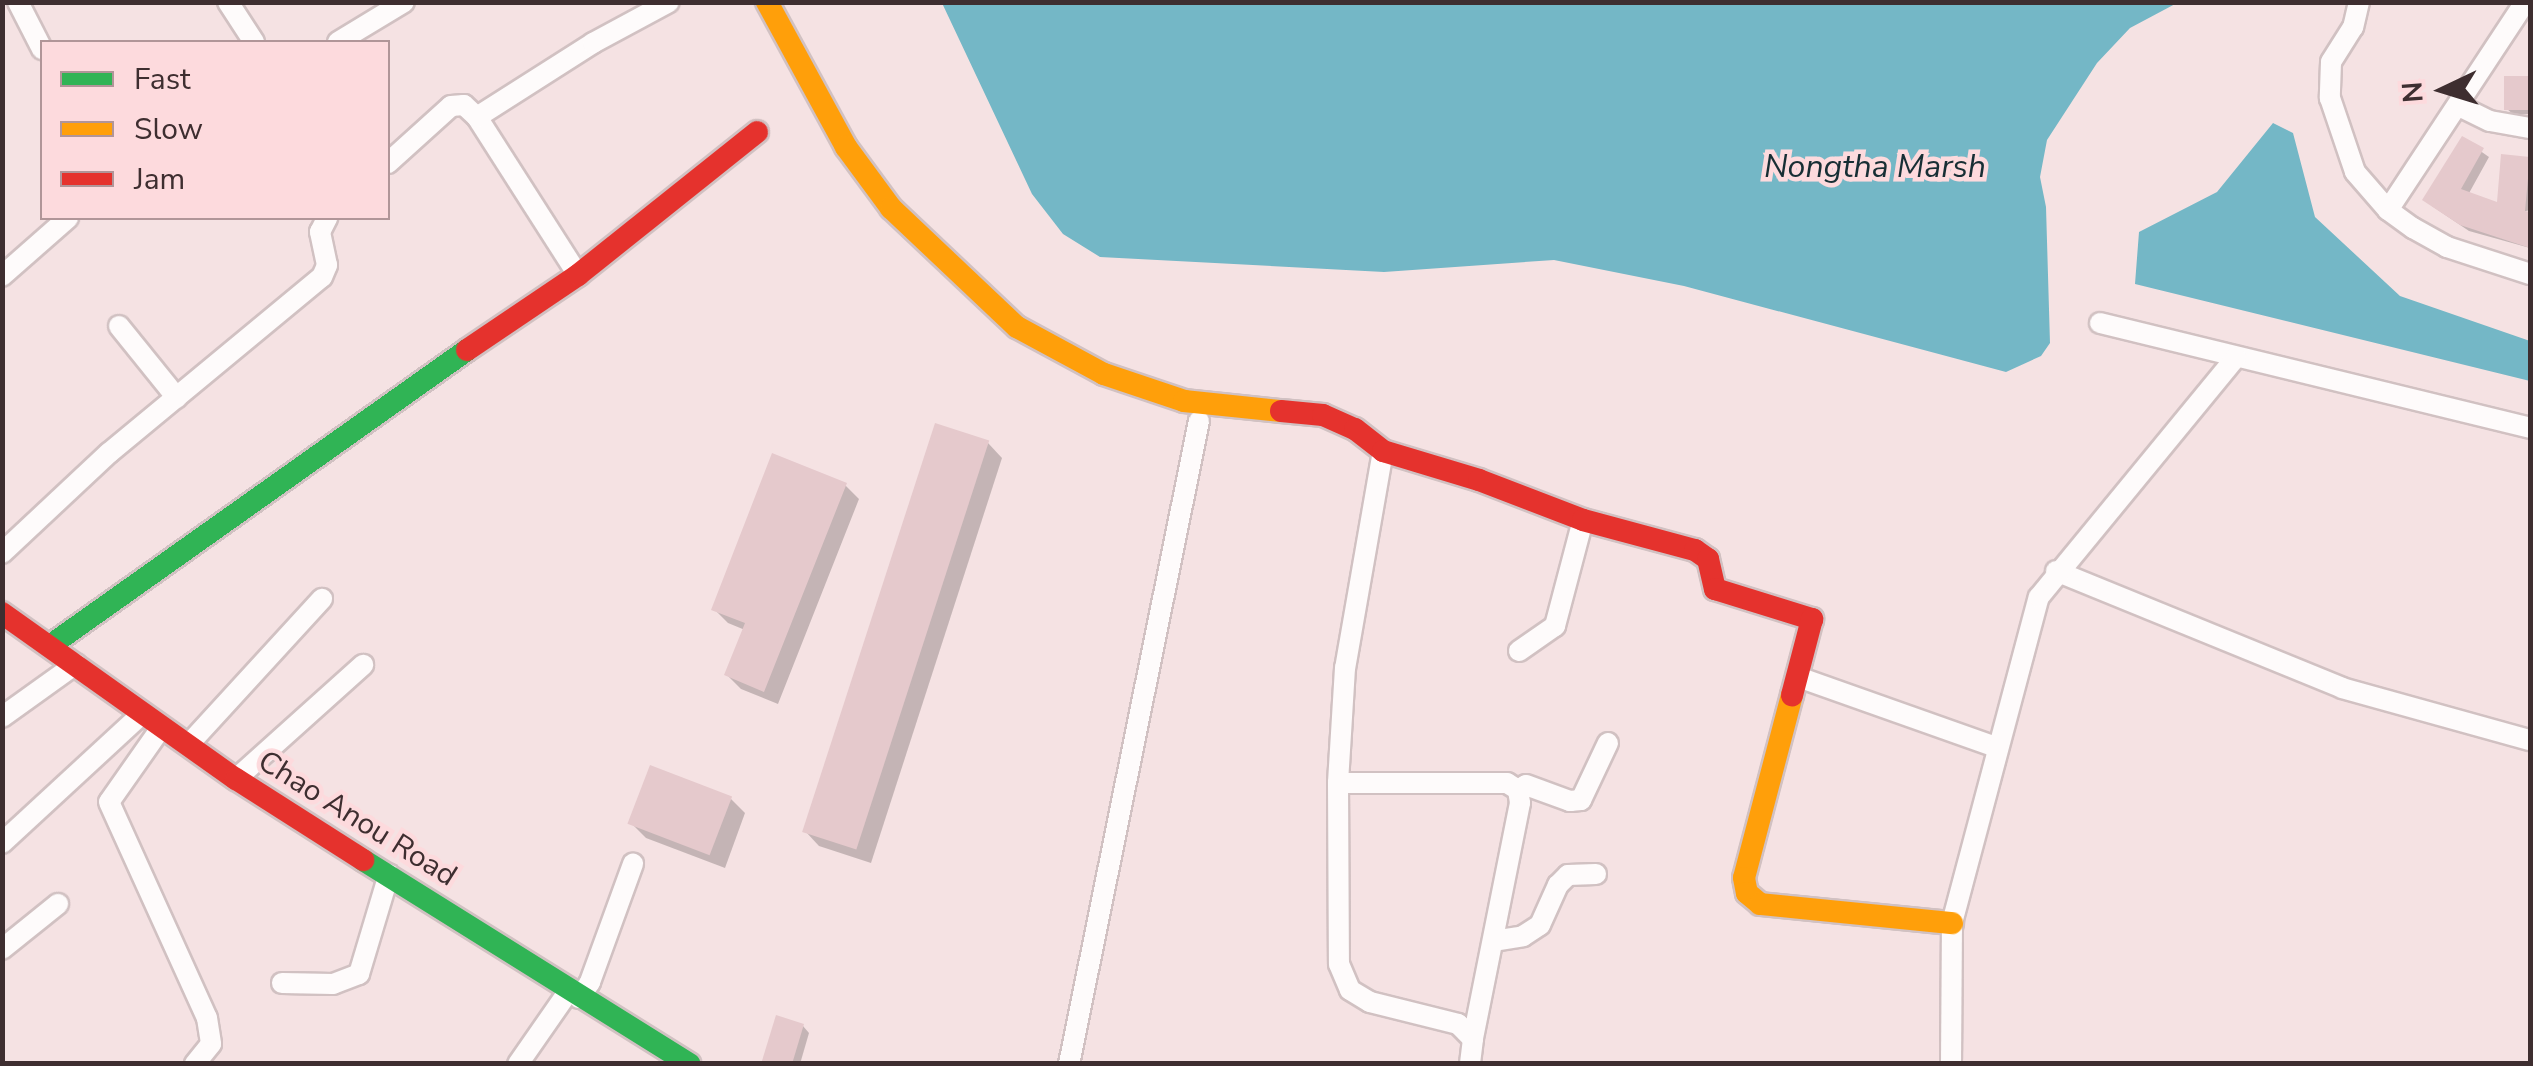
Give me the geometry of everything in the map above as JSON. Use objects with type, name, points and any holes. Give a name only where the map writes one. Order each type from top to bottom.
[{"type":"street","points":[[18,2],[40,45]]},
{"type":"street","points":[[228,2],[253,40]]},
{"type":"street","points":[[341,40],[404,2]]},
{"type":"street","points":[[477,117],[593,43],[669,2]]},
{"type":"street","points":[[767,2],[846,147],[891,208],[1017,327],[1104,374],[1184,401],[1323,415],[1354,429],[1384,451],[1479,480],[1583,520],[1705,554],[1715,589],[1812,619],[1744,878],[1746,893],[1760,904],[1952,923]]},
{"type":"street","points":[[2358,2],[2353,27],[2331,62],[2330,98],[2355,172],[2388,210],[2447,247],[2530,274]]},
{"type":"street","points":[[2388,210],[2525,2]]},
{"type":"street","points":[[390,161],[451,106],[464,105],[477,117],[578,275]]},
{"type":"street","points":[[2459,106],[2490,121],[2530,128]]},
{"type":"street","points":[[51,646],[274,490],[380,408],[578,275],[757,132]]},
{"type":"street","points":[[4,271],[66,220]]},
{"type":"street","points":[[2,553],[109,453],[322,276],[327,265],[320,232],[326,220]]},
{"type":"street","points":[[2100,323],[2530,428]]},
{"type":"street","points":[[119,326],[177,398]]},
{"type":"street","points":[[1951,1064],[1952,923],[2038,597],[2056,570],[2236,357]]},
{"type":"street","points":[[1069,1064],[1200,422]]},
{"type":"street","points":[[1384,451],[1345,668],[1338,783],[1339,964],[1350,990],[1370,1002],[1458,1024],[1473,1038]]},
{"type":"street","points":[[1519,651],[1555,626],[1583,520]]},
{"type":"street","points":[[2056,570],[2342,688],[2530,740]]},
{"type":"street","points":[[189,744],[322,600]]},
{"type":"street","name":"Chao Anou Road","points":[[2,613],[236,779],[689,1064]]},
{"type":"street","points":[[2,717],[76,664]]},
{"type":"street","points":[[236,779],[364,665]]},
{"type":"street","points":[[1798,677],[1996,747]]},
{"type":"street","points":[[2,843],[152,721]]},
{"type":"street","points":[[152,721],[109,802],[208,1018],[210,1044],[195,1064]]},
{"type":"street","points":[[1518,790],[1526,785],[1570,801],[1580,800],[1608,743]]},
{"type":"street","points":[[1338,783],[1507,783],[1518,790],[1520,803],[1470,1064]]},
{"type":"street","points":[[518,1064],[574,995],[590,982],[634,864]]},
{"type":"street","points":[[282,983],[334,984],[358,974],[389,874]]},
{"type":"street","points":[[1492,941],[1523,936],[1540,925],[1558,885],[1568,875],[1596,874]]},
{"type":"street","points":[[2,949],[58,904]]},
{"type":"water","name":"Nongtha Marsh","points":[[942,3],[2177,3],[2130,28],[2097,63],[2047,140],[2040,177],[2046,207],[2050,343],[2041,356],[2006,372],[1684,286],[1554,260],[1384,272],[1100,257],[1063,234],[1032,194]]},
{"type":"water","points":[[2273,123],[2293,133],[2315,217],[2400,296],[2530,341],[2530,381],[2135,284],[2139,232],[2217,192]]},
{"type":"building","points":[[2504,76],[2530,76],[2530,110],[2504,110]]},
{"type":"building","points":[[2462,136],[2484,148],[2461,189],[2497,202],[2501,154],[2530,157],[2525,211],[2530,212],[2530,248],[2460,225],[2422,200]]},
{"type":"building","points":[[935,423],[989,441],[856,850],[802,832]]},
{"type":"building","points":[[772,453],[847,483],[764,692],[724,675],[745,623],[711,610]]},
{"type":"building","points":[[650,765],[732,797],[710,855],[627,824]]},
{"type":"building","points":[[776,1015],[804,1024],[792,1064],[761,1064]]},
{"type":"traffic: fast","points":[[51,645],[467,350]]},
{"type":"traffic: fast","points":[[363,860],[689,1064]]},
{"type":"traffic: slow","points":[[767,2],[846,147],[891,208],[1017,327],[1104,374],[1184,401],[1281,411]]},
{"type":"traffic: slow","points":[[1792,695],[1744,878],[1747,893],[1760,904],[1952,923]]},
{"type":"traffic: jam","points":[[467,350],[578,275],[757,132]]},
{"type":"traffic: jam","points":[[1281,411],[1323,415],[1355,429],[1383,451],[1479,480],[1583,520],[1695,550],[1708,559],[1715,589],[1812,619],[1792,695]]},
{"type":"traffic: jam","points":[[2,613],[236,779],[363,860]]}]
